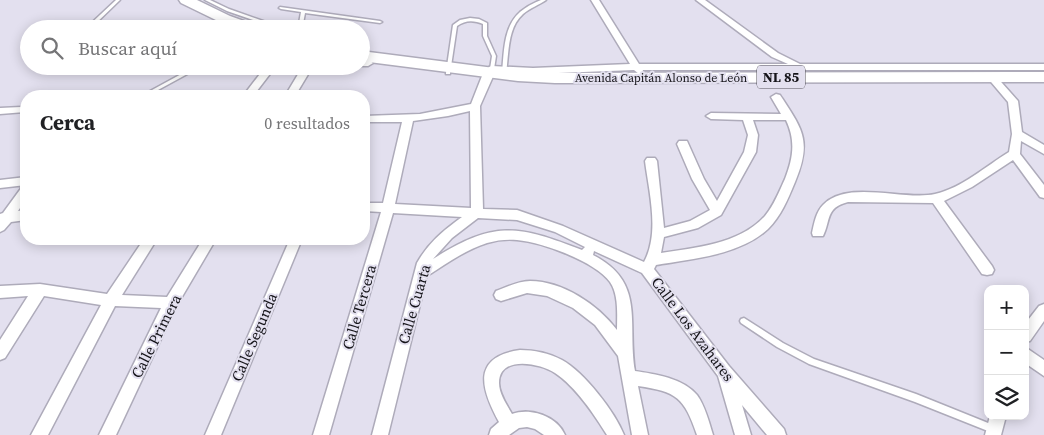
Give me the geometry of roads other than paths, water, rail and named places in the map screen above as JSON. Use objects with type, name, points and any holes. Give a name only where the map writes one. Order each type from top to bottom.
[{"type":"main road","points":[[176,0],[194,10],[220,20]]},
{"type":"main road","points":[[186,0],[225,20]]},
{"type":"main road","name":"Avenida Capitán Alonso de León","points":[[370,62],[555,78],[640,72],[841,77],[1044,77]]},
{"type":"street","points":[[595,0],[640,72],[801,66],[1044,67]]},
{"type":"street","points":[[700,0],[775,55],[801,66],[841,77]]},
{"type":"street","points":[[370,119],[408,120],[447,115],[475,106],[499,73]]},
{"type":"street","points":[[253,90],[264,75]]},
{"type":"street","points":[[294,90],[303,75]]},
{"type":"street","points":[[991,76],[1013,101],[1017,134],[1014,154],[1044,194]]},
{"type":"street","points":[[651,161],[658,234],[650,265],[730,243],[759,229],[767,222],[785,193],[800,155],[798,134],[776,97]]},
{"type":"street","points":[[475,106],[477,212]]},
{"type":"street","points":[[0,111],[20,110]]},
{"type":"street","points":[[711,116],[789,117]]},
{"type":"street","points":[[658,234],[694,225],[716,212],[750,152],[753,135],[747,117]]},
{"type":"street","name":"Calle Tercera","points":[[321,435],[388,208],[408,120]]},
{"type":"street","points":[[1017,134],[1044,150]]},
{"type":"street","points":[[683,144],[698,179],[716,212]]},
{"type":"street","points":[[818,233],[826,208],[840,199],[873,196],[936,199],[960,189],[1014,154]]},
{"type":"street","points":[[0,184],[20,182]]},
{"type":"street","points":[[2,221],[20,198]]},
{"type":"street","points":[[936,199],[987,270]]},
{"type":"street","name":"Calle Los Azahares","points":[[370,207],[517,215],[545,223],[588,251],[650,265],[724,371],[778,435]]},
{"type":"street","name":"Calle Cuarta","points":[[380,435],[424,263],[433,250],[477,212]]},
{"type":"street","points":[[2,221],[20,216]]},
{"type":"street","points":[[422,273],[454,251],[481,240],[513,234],[588,251],[616,280],[620,290],[624,316],[625,355],[628,377],[640,435]]},
{"type":"street","points":[[39,435],[111,300],[147,245]]},
{"type":"street","name":"Calle Primera","points":[[107,435],[171,303],[206,245]]},
{"type":"street","name":"Calle Segunda","points":[[213,435],[293,245]]},
{"type":"street","points":[[501,295],[529,287],[552,291],[589,312],[599,320],[625,355]]},
{"type":"street","points":[[0,353],[40,290]]},
{"type":"street","points":[[0,292],[40,290],[111,300],[171,303]]},
{"type":"street","points":[[1029,331],[1044,310]]},
{"type":"street","points":[[556,435],[548,427],[530,418],[518,419],[502,429],[491,382],[492,372],[505,358],[522,356],[542,359],[563,369],[596,406],[616,435]]},
{"type":"street","points":[[1029,357],[1044,369]]},
{"type":"street","points":[[724,371],[743,435]]},
{"type":"street","points":[[628,377],[669,386],[684,393],[694,405],[704,435]]},
{"type":"lane","points":[[97,20],[118,0]]},
{"type":"lane","points":[[207,0],[228,10],[257,20]]},
{"type":"lane","points":[[499,73],[509,32],[515,18],[524,9],[544,0]]},
{"type":"lane","points":[[281,8],[366,20]]},
{"type":"lane","points":[[302,20],[303,11]]},
{"type":"lane","points":[[449,70],[455,25],[462,20],[472,20],[485,23],[485,36],[499,73]]},
{"type":"lane","points":[[370,21],[380,22]]},
{"type":"lane","points":[[155,90],[183,75]]},
{"type":"lane","points":[[744,321],[780,345],[812,362],[995,427]]}]
